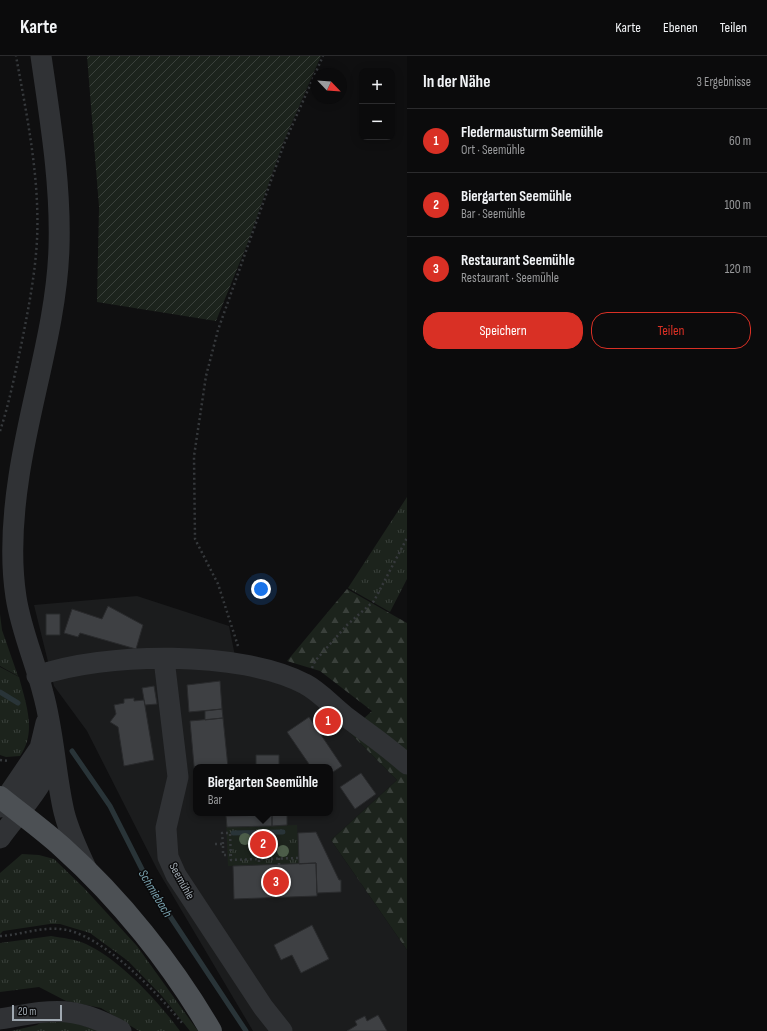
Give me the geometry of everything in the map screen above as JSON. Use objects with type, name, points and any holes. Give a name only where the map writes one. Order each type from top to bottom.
[{"type":"main road","points":[[6,804],[63,848],[132,921],[152,945],[211,1031]]},
{"type":"street","points":[[41,56],[53,136],[59,210],[59,248],[56,286],[19,477],[13,557],[16,596],[47,714],[66,818],[75,845],[90,875]]},
{"type":"street","points":[[40,684],[84,663],[164,659],[203,660],[242,664],[276,672],[305,684],[345,716],[384,743],[407,764]]},
{"type":"street","name":"Seemühle","points":[[164,659],[178,777],[166,828],[168,857],[176,875],[263,1007],[282,1031]]},
{"type":"street","points":[[0,838],[6,804],[40,748],[44,736],[47,714]]},
{"type":"street","points":[[6,804],[49,769],[54,753]]},
{"type":"street","points":[[0,1019],[47,1011],[68,1011],[98,1019],[121,1031]]},
{"type":"path","points":[[0,431],[10,397],[27,316],[34,277],[37,240],[32,155],[16,56]]},
{"type":"path","points":[[242,664],[235,633],[218,584],[194,539],[194,456],[206,376],[218,330],[284,144],[323,56]]},
{"type":"path","points":[[315,661],[347,626],[374,601],[407,538]]},
{"type":"path","points":[[0,760],[12,761]]},
{"type":"path","points":[[258,832],[259,865]]},
{"type":"path","points":[[230,855],[223,855],[222,833],[230,833],[231,860],[298,858]]},
{"type":"path","points":[[215,844],[223,844]]},
{"type":"path","points":[[279,858],[279,865]]},
{"type":"path","points":[[0,936],[51,928],[68,930],[81,934],[106,950],[136,975],[158,995],[184,1026]]},
{"type":"shaded area","points":[[137,596],[229,626],[238,671],[299,690],[349,732],[397,780],[331,840],[407,950],[407,1031],[253,1031],[157,869],[87,731],[54,686],[34,605]]},
{"type":"green space","points":[[87,56],[321,56],[316,68],[311,68],[311,79],[283,143],[248,242],[216,321],[97,302],[99,207]]},
{"type":"green space","points":[[407,497],[407,579],[390,612],[348,588]]},
{"type":"green space","points":[[347,589],[407,623],[407,950],[331,840],[397,780],[349,732],[372,711],[320,671],[287,661]]},
{"type":"green space","points":[[0,614],[2,630],[18,676],[0,666]]},
{"type":"green space","points":[[0,667],[19,677],[27,708],[29,728],[28,737],[20,756],[6,757],[0,755]]},
{"type":"green space","points":[[226,816],[272,826],[297,825],[299,864],[228,866]]},
{"type":"green space","points":[[22,854],[39,855],[54,859],[84,888],[137,946],[198,1031],[190,1031],[162,996],[128,961],[90,933],[60,924],[50,924],[3,931],[0,934],[0,873]]},
{"type":"green space","points":[[51,936],[82,942],[112,960],[138,982],[180,1031],[139,1031],[101,1008],[66,1001],[39,987],[0,992],[0,943]]},
{"type":"green space","points":[[49,1017],[59,1018],[100,1031],[11,1031],[37,1025]]},
{"type":"building","points":[[108,606],[143,625],[136,649],[80,633],[78,637],[64,633],[72,609],[102,619]]},
{"type":"building","points":[[46,614],[60,614],[60,635],[46,635]]},
{"type":"building","points":[[220,681],[222,709],[189,712],[187,685]]},
{"type":"building","points":[[154,686],[157,704],[145,705],[142,688]]},
{"type":"building","points":[[134,698],[134,701],[144,700],[154,760],[124,766],[118,727],[110,722],[116,714],[114,705],[124,703],[124,699]]},
{"type":"building","points":[[222,709],[223,718],[205,720],[205,711]]},
{"type":"building","points":[[326,714],[335,719],[331,727],[322,723]]},
{"type":"building","points":[[309,717],[342,766],[333,772],[333,764],[309,764],[287,732]]},
{"type":"building","points":[[223,718],[228,764],[194,764],[190,721]]},
{"type":"building","points":[[256,755],[279,755],[279,764],[256,764]]},
{"type":"building","points":[[361,773],[376,794],[355,809],[340,787]]},
{"type":"building","points":[[226,816],[272,816],[272,826],[227,827]]},
{"type":"building","points":[[272,816],[287,816],[287,825],[272,826]]},
{"type":"building","points":[[316,832],[339,880],[341,880],[341,892],[317,893],[316,863],[299,864],[298,833]]},
{"type":"building","points":[[316,863],[317,896],[234,899],[233,866]]},
{"type":"building","points":[[312,925],[329,959],[301,973],[292,955],[281,960],[274,945]]},
{"type":"building","points":[[378,1015],[387,1031],[347,1031],[357,1025],[355,1021],[365,1016],[367,1021]]},
{"type":"waterway","name":"Schmiebach","points":[[0,692],[18,703]]},
{"type":"waterway","name":"Schmiebach","points":[[72,751],[110,806],[152,889],[246,1031]]},
{"type":"waterway","points":[[233,833],[283,832]]},
{"type":"place","name":"Fledermausturm Seemühle","points":[[328,721]]},
{"type":"place","name":"Biergarten Seemühle","points":[[263,844]]},
{"type":"place","name":"Restaurant Seemühle","points":[[276,882]]}]
